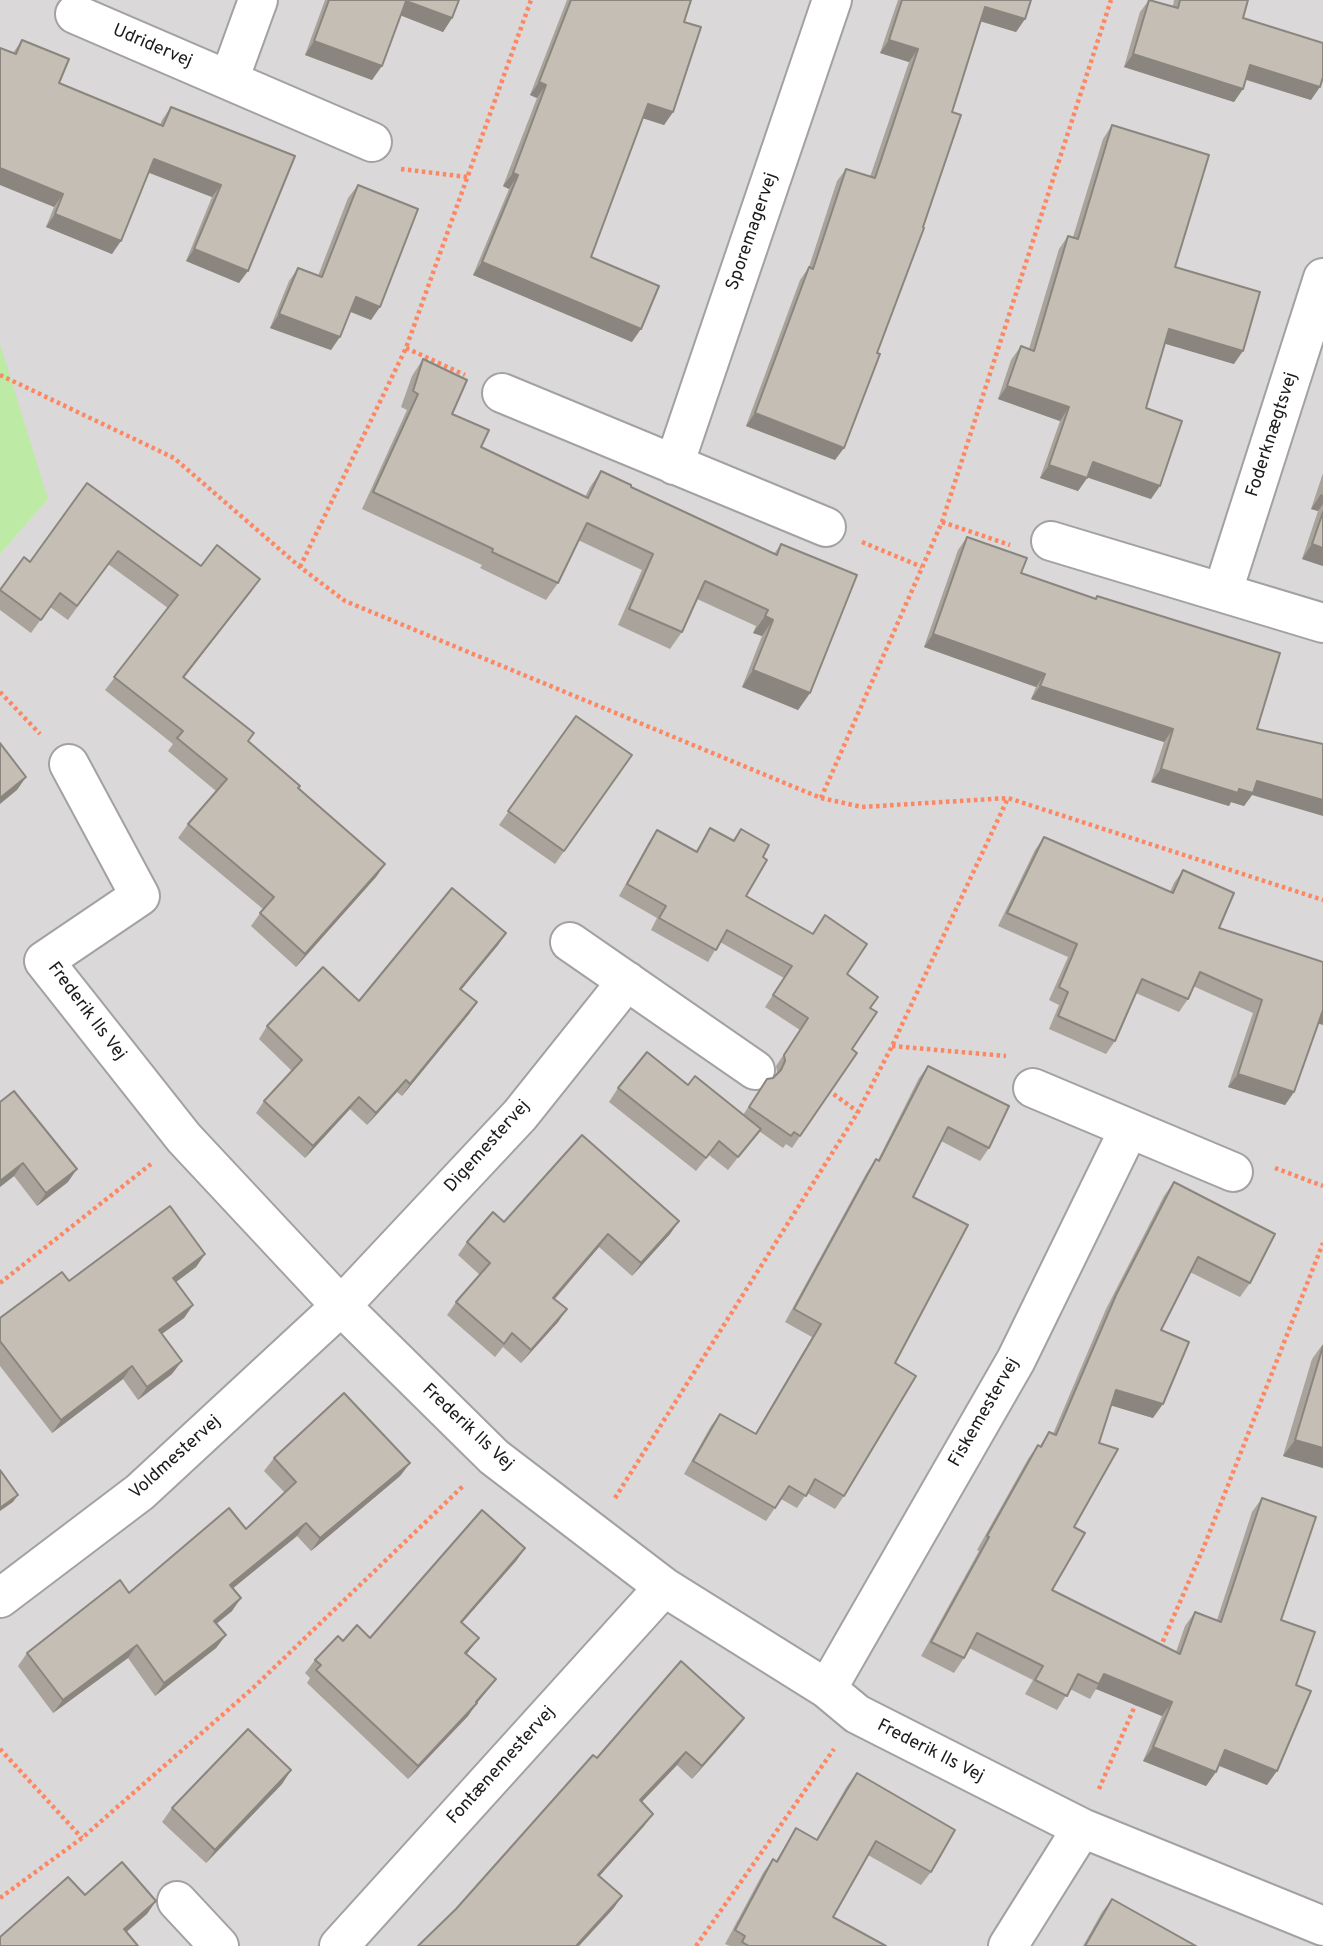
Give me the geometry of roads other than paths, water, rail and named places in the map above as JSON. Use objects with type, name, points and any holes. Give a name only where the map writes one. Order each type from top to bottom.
[{"type":"street","points":[[229,80],[258,0]]},
{"type":"street","name":"Sporemagervej","points":[[674,464],[832,0]]},
{"type":"street","name":"Udridervej","points":[[75,14],[372,142]]},
{"type":"street","name":"Foderknægtsvej","points":[[1223,592],[1323,278]]},
{"type":"street","points":[[502,393],[826,527]]},
{"type":"street","points":[[1051,541],[1323,623]]},
{"type":"street","name":"Frederik IIs Vej","points":[[69,764],[140,896],[44,961],[184,1138],[341,1306],[494,1457],[664,1587],[827,1689],[857,1714],[1082,1828],[1321,1917]]},
{"type":"street","points":[[570,942],[755,1070]]},
{"type":"street","name":"Digemestervej","points":[[341,1306],[520,1115],[627,981]]},
{"type":"street","points":[[1033,1088],[1233,1172]]},
{"type":"street","name":"Fiskemestervej","points":[[827,1689],[1016,1360],[1129,1129]]},
{"type":"street","name":"Voldmestervej","points":[[0,1598],[140,1492],[341,1306]]},
{"type":"street","name":"Fontænemestervej","points":[[339,1946],[664,1587]]},
{"type":"street","points":[[1008,1946],[1082,1828]]},
{"type":"street","points":[[177,1901],[219,1946]]}]
